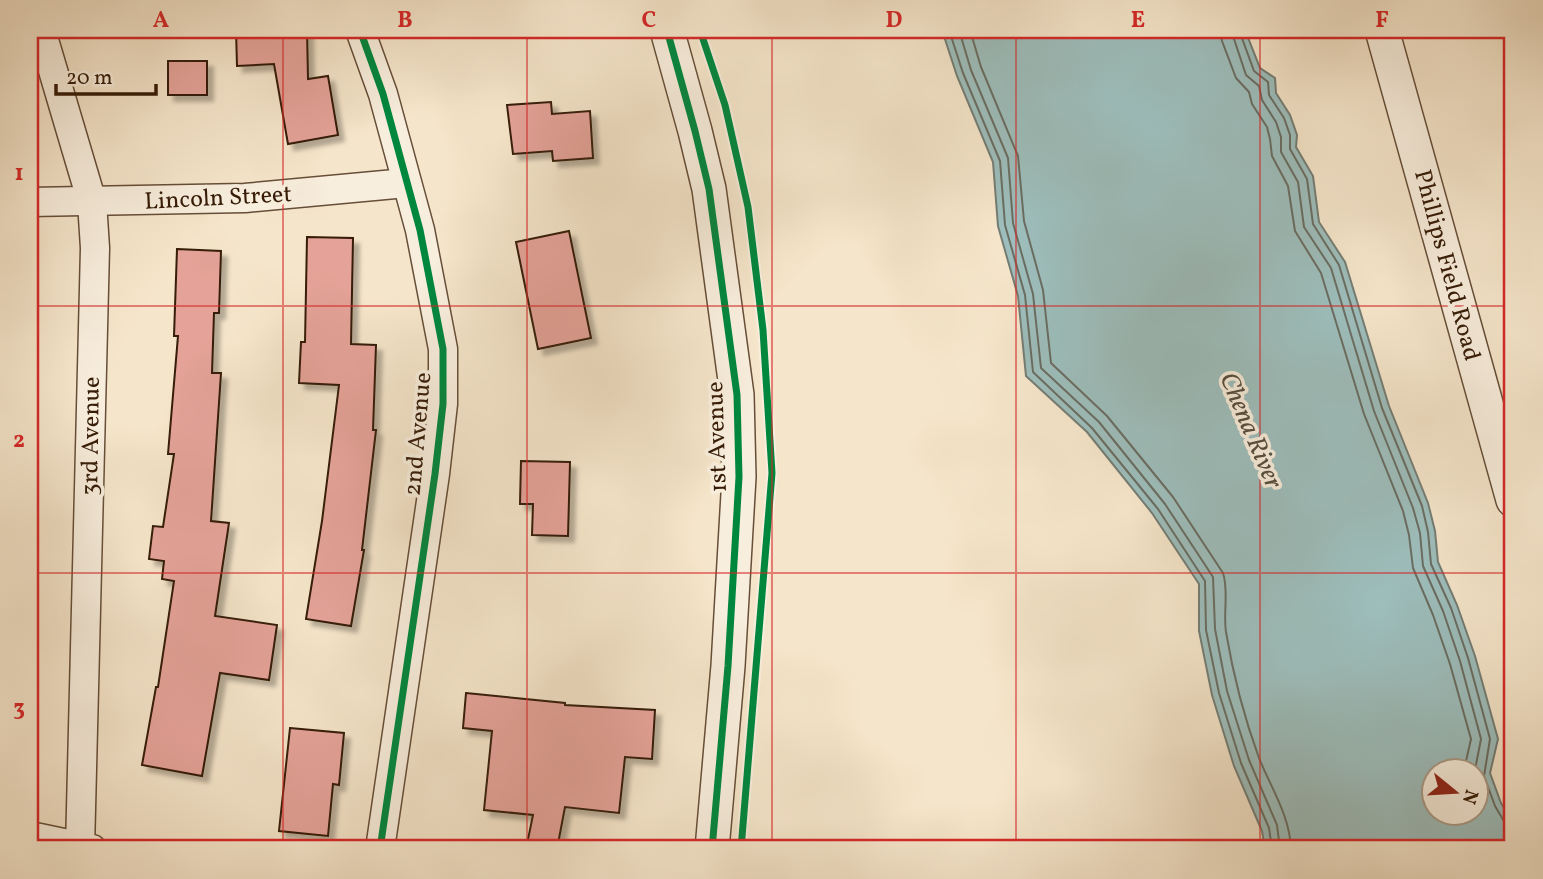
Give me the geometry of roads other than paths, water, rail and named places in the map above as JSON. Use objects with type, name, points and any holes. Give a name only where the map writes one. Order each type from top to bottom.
[{"type":"street","name":"3rd Avenue","points":[[41,30],[92,202],[95,248],[84,848]]},
{"type":"street","name":"2nd Avenue","points":[[360,30],[383,94],[420,230],[443,349],[443,404],[380,849]]},
{"type":"street","name":"1st Avenue","points":[[667,30],[709,189],[737,395],[738,504],[728,666],[712,849]]},
{"type":"street","name":"Phillips Field Road","points":[[1382,30],[1513,500]]},
{"type":"street","name":"Lincoln Street","points":[[30,202],[245,198],[406,183]]},
{"type":"street","points":[[30,836],[84,848]]},
{"type":"water","name":"Chena River","points":[[942,30],[1245,30],[1260,68],[1275,78],[1276,93],[1290,115],[1297,135],[1296,147],[1313,176],[1319,222],[1345,262],[1389,406],[1428,503],[1435,531],[1438,562],[1475,656],[1498,739],[1490,773],[1501,803],[1513,823],[1513,849],[1265,849],[1262,831],[1234,766],[1212,695],[1199,631],[1199,584],[1152,513],[1087,432],[1026,376],[1018,296],[998,226],[993,162],[957,76]]}]
